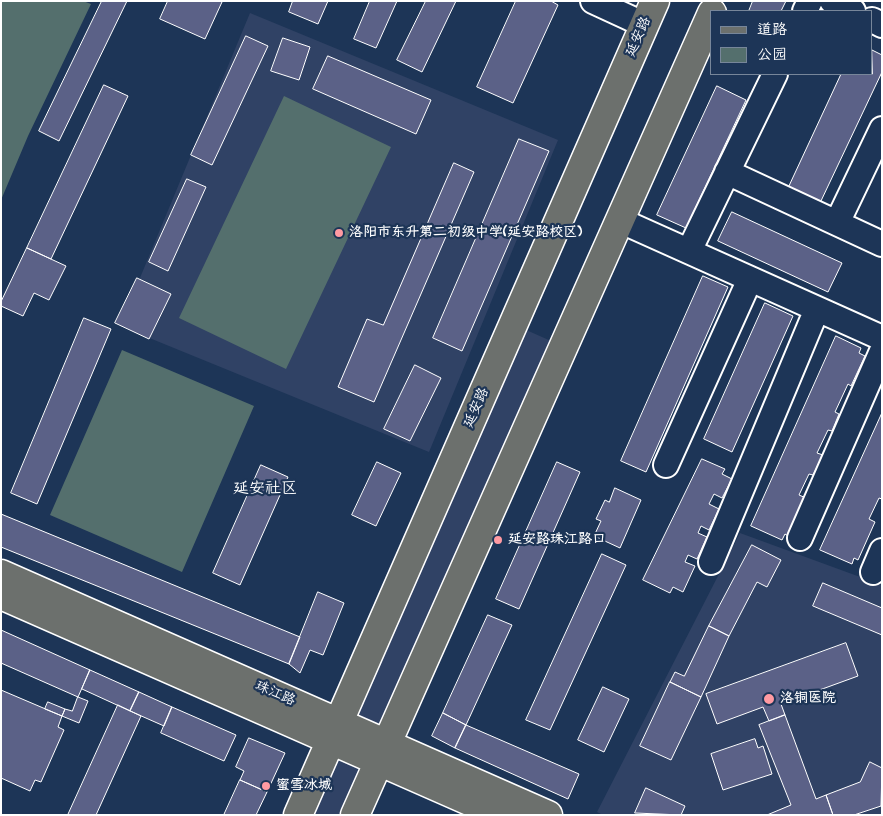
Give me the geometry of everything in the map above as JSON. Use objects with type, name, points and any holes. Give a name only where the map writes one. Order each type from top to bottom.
[{"type":"main road","name":"延安路","points":[[298,815],[650,13]]},
{"type":"main road","points":[[355,815],[710,16]]},
{"type":"main road","name":"珠江路","points":[[1,574],[336,731]]},
{"type":"main road","name":"珠江路","points":[[1,595],[383,751],[548,815]]},
{"type":"main road","name":"珠江路","points":[[383,751],[501,815]]},
{"type":"street","points":[[593,1],[650,13]]},
{"type":"street","points":[[832,1],[851,10]]},
{"type":"street","points":[[689,251],[775,75]]},
{"type":"street","points":[[837,223],[882,129]]},
{"type":"street","points":[[727,172],[882,244]]},
{"type":"street","points":[[619,220],[882,338]]},
{"type":"street","points":[[666,465],[750,279]]},
{"type":"street","points":[[711,562],[817,309]]},
{"type":"street","points":[[800,538],[882,351]]},
{"type":"shaded area","name":"洛阳市东升第二初级中学(延安路校区)","points":[[250,13],[558,140],[429,452],[120,326]]},
{"type":"shaded area","points":[[515,325],[560,345],[353,815],[300,815]]},
{"type":"shaded area","name":"洛铜医院","points":[[740,533],[882,585],[882,815],[603,815],[597,812]]},
{"type":"green space","points":[[1,1],[83,1],[91,4],[28,136],[1,200]]},
{"type":"green space","points":[[284,96],[391,147],[286,369],[179,318]]},
{"type":"green space","points":[[122,350],[254,406],[182,572],[50,515]]},
{"type":"building","points":[[102,1],[127,1],[59,141],[39,131]]},
{"type":"building","points":[[168,1],[222,2],[205,39],[160,19]]},
{"type":"building","points":[[293,1],[328,1],[318,24],[289,12]]},
{"type":"building","points":[[370,1],[397,1],[376,48],[354,39]]},
{"type":"building","points":[[426,1],[456,1],[422,72],[397,60]]},
{"type":"building","points":[[516,1],[551,1],[558,5],[513,103],[477,87]]},
{"type":"building","points":[[753,1],[786,1],[782,10],[749,10]]},
{"type":"building","points":[[246,36],[268,46],[212,165],[191,155]]},
{"type":"building","points":[[283,38],[310,47],[299,80],[271,71]]},
{"type":"building","points":[[873,50],[882,55],[882,72],[820,203],[788,188],[841,75],[873,75]]},
{"type":"building","points":[[328,56],[431,100],[416,134],[313,89]]},
{"type":"building","points":[[104,85],[128,96],[51,259],[27,248]]},
{"type":"building","points":[[717,86],[746,100],[686,228],[657,215]]},
{"type":"building","points":[[519,139],[549,151],[462,351],[433,338]]},
{"type":"building","points":[[454,163],[474,172],[374,402],[338,387],[367,319],[383,325]]},
{"type":"building","points":[[187,179],[206,187],[168,271],[149,262]]},
{"type":"building","points":[[732,212],[842,263],[828,292],[718,241]]},
{"type":"building","points":[[27,248],[66,266],[49,300],[34,293],[23,316],[1,306],[1,302]]},
{"type":"building","points":[[703,276],[728,287],[646,472],[621,461]]},
{"type":"building","points":[[137,278],[171,294],[149,339],[115,323]]},
{"type":"building","points":[[765,303],[793,316],[732,452],[704,439]]},
{"type":"building","points":[[84,318],[111,329],[37,504],[11,493]]},
{"type":"building","points":[[836,336],[861,348],[859,353],[865,356],[851,386],[848,384],[835,412],[839,414],[832,431],[828,430],[817,453],[823,455],[813,475],[809,474],[799,495],[806,498],[788,536],[785,534],[782,540],[751,526]]},
{"type":"building","points":[[415,365],[441,378],[410,441],[384,429]]},
{"type":"building","points":[[882,413],[882,499],[879,498],[869,519],[875,522],[858,560],[854,558],[852,564],[820,550]]},
{"type":"building","points":[[702,459],[725,469],[722,474],[732,479],[722,498],[714,494],[709,504],[719,509],[709,530],[701,526],[698,533],[707,537],[697,559],[688,555],[685,562],[695,566],[683,592],[673,587],[670,593],[643,580]]},
{"type":"building","points":[[377,462],[401,473],[376,526],[352,515]]},
{"type":"building","points":[[557,462],[580,472],[519,609],[496,599]]},
{"type":"building","points":[[261,465],[288,477],[240,585],[213,573]]},
{"type":"building","points":[[615,488],[641,500],[620,548],[594,536],[601,521],[596,519],[605,500],[609,502]]},
{"type":"building","points":[[1,514],[300,637],[289,664],[1,547]]},
{"type":"building","points":[[752,545],[781,560],[767,587],[757,582],[729,636],[709,626]]},
{"type":"building","points":[[602,554],[626,565],[550,730],[526,720]]},
{"type":"building","points":[[823,583],[882,608],[882,635],[813,606]]},
{"type":"building","points":[[318,592],[344,603],[323,655],[310,650],[300,673],[289,664]]},
{"type":"building","points":[[488,615],[512,625],[466,725],[443,713]]},
{"type":"building","points":[[709,626],[729,636],[701,697],[670,682],[675,672],[684,676]]},
{"type":"building","points":[[1,630],[90,670],[78,697],[1,663]]},
{"type":"building","points":[[846,643],[858,676],[781,704],[785,715],[769,721],[763,707],[717,724],[706,694]]},
{"type":"building","points":[[90,670],[139,692],[130,711],[82,689]]},
{"type":"building","points":[[670,682],[701,697],[671,760],[640,746]]},
{"type":"building","points":[[603,687],[629,699],[604,752],[578,740]]},
{"type":"building","points":[[1,690],[62,716],[58,727],[64,730],[41,782],[35,780],[30,791],[1,778]]},
{"type":"building","points":[[139,692],[172,707],[164,726],[130,711]]},
{"type":"building","points":[[78,697],[88,701],[79,723],[62,716],[65,709],[72,711]]},
{"type":"building","points":[[48,702],[65,709],[62,716],[45,709]]},
{"type":"building","points":[[118,705],[141,716],[96,815],[68,815]]},
{"type":"building","points":[[172,707],[236,735],[224,761],[161,733]]},
{"type":"building","points":[[443,713],[466,725],[455,748],[432,736]]},
{"type":"building","points":[[785,715],[816,799],[826,795],[833,815],[767,815],[791,805],[759,725]]},
{"type":"building","points":[[466,725],[579,774],[568,799],[455,748]]},
{"type":"building","points":[[249,738],[285,753],[267,792],[240,780],[244,771],[236,767]]},
{"type":"building","points":[[755,739],[758,748],[763,746],[772,774],[723,790],[711,754]]},
{"type":"building","points":[[870,762],[882,768],[881,806],[854,815],[833,815],[826,795],[860,782]]},
{"type":"building","points":[[240,780],[267,792],[256,815],[224,815]]},
{"type":"building","points":[[646,788],[685,806],[681,815],[635,813]]},
{"type":"place","name":"洛阳市东升第二初级中学(延安路校区)","points":[[339,233]]},
{"type":"place","name":"延安路珠江路口","points":[[498,540]]},
{"type":"place","name":"洛铜医院","points":[[769,699]]},
{"type":"place","name":"蜜雪冰城","points":[[266,786]]},
{"type":"district","name":"延安社区","points":[[265,490]]}]
